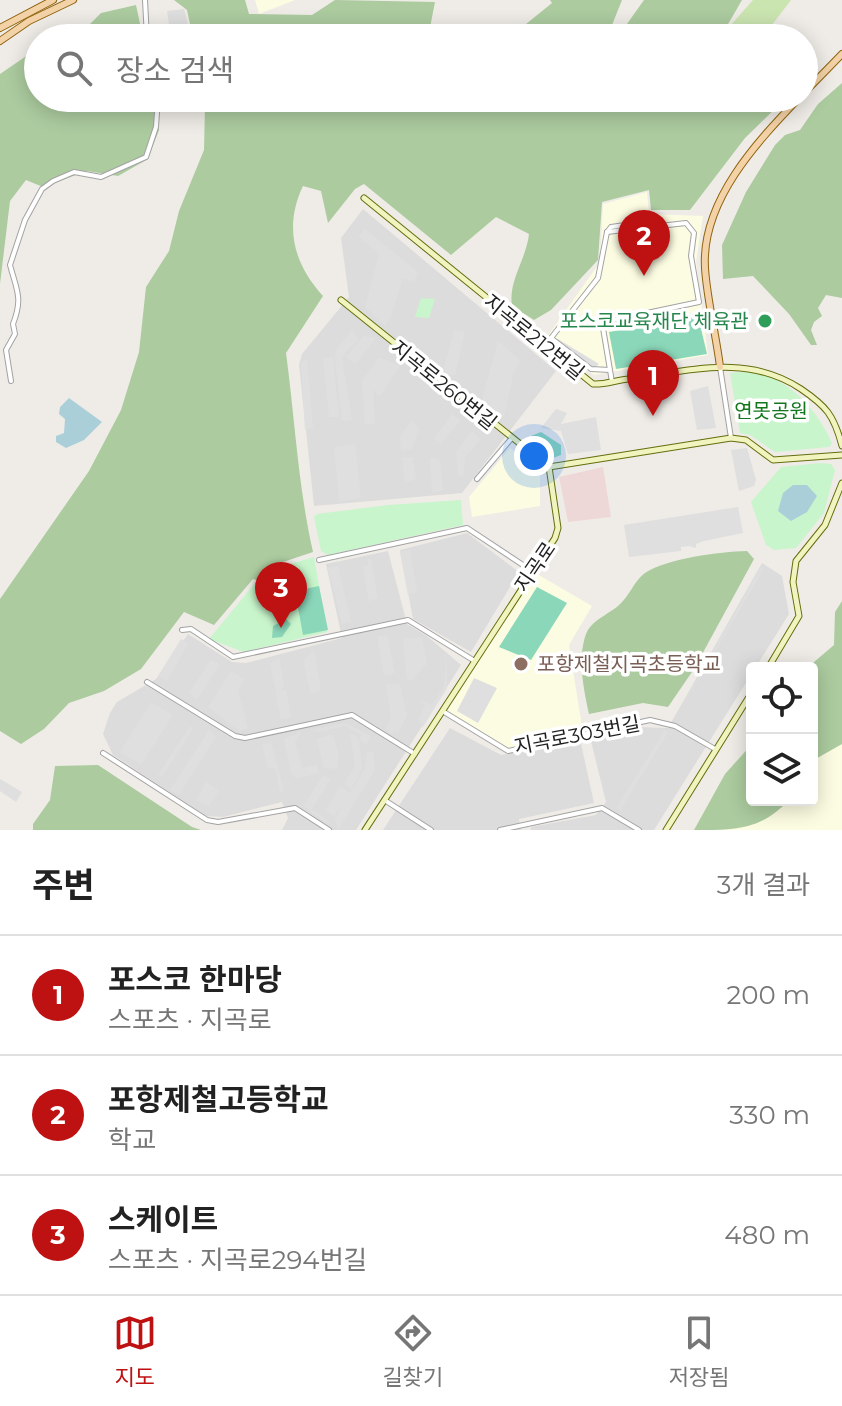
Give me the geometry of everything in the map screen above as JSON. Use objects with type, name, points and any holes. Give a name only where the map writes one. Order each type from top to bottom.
[{"type":"main road","points":[[0,28],[53,0]]},
{"type":"main road","points":[[25,24],[73,0]]},
{"type":"main road","points":[[0,41],[24,24]]},
{"type":"main road","points":[[818,79],[842,54]]},
{"type":"main road","points":[[720,367],[705,268],[712,221],[748,155],[786,112]]},
{"type":"main road","name":"지곡로212번길","points":[[364,198],[568,367],[596,385],[740,365],[770,373],[817,398],[831,417],[842,446]]},
{"type":"main road","name":"지곡로260번길","points":[[341,300],[549,467]]},
{"type":"main road","points":[[549,467],[731,438],[746,440],[773,460],[842,455]]},
{"type":"main road","name":"지곡로","points":[[365,830],[555,538],[558,528],[549,467]]},
{"type":"main road","points":[[772,662],[799,616],[793,582],[796,561],[828,519],[842,483]]},
{"type":"main road","points":[[666,830],[746,701]]},
{"type":"street","points":[[145,0],[146,24]]},
{"type":"street","points":[[11,381],[6,350],[15,334],[13,324],[20,315],[20,304],[16,278],[10,265],[25,220],[42,189],[67,174],[101,177],[146,157],[156,127],[157,112]]},
{"type":"street","points":[[610,370],[591,369],[551,338],[598,278],[607,232],[686,223],[691,227],[697,304],[609,321],[603,328],[610,370],[612,382]]},
{"type":"street","points":[[720,367],[731,438]]},
{"type":"street","points":[[477,479],[511,439]]},
{"type":"street","points":[[319,560],[467,528],[532,571]]},
{"type":"street","points":[[182,630],[191,629],[233,657],[408,620],[473,660]]},
{"type":"street","points":[[147,682],[238,737],[278,732],[352,715],[416,754]]},
{"type":"street","name":"지곡로303번길","points":[[444,712],[508,751],[650,720],[675,726],[715,749]]},
{"type":"street","points":[[103,753],[207,820],[218,822],[295,808],[329,830]]},
{"type":"street","points":[[386,801],[431,830]]},
{"type":"street","points":[[500,830],[602,808],[639,830]]},
{"type":"shaded area","points":[[255,0],[295,0],[259,14]]},
{"type":"shaded area","points":[[184,9],[188,24],[169,24],[167,11]]},
{"type":"shaded area","points":[[647,192],[649,214],[703,216],[696,262],[708,355],[594,375],[545,340],[600,262],[603,204]]},
{"type":"shaded area","points":[[363,209],[556,371],[462,493],[314,506],[299,365],[302,354],[349,297],[341,238]]},
{"type":"shaded area","points":[[365,229],[418,272],[414,282],[403,278],[391,317],[385,326],[365,307],[379,254],[358,236]]},
{"type":"shaded area","points":[[352,330],[359,339],[342,357],[352,420],[342,421],[335,359],[336,350]]},
{"type":"shaded area","points":[[454,330],[465,331],[455,376],[445,374],[444,368]]},
{"type":"shaded area","points":[[363,336],[376,338],[355,364],[346,357]]},
{"type":"shaded area","points":[[558,339],[599,364],[592,370],[584,368],[553,345]]},
{"type":"shaded area","points":[[498,341],[521,361],[514,371],[504,417],[481,403]]},
{"type":"shaded area","points":[[333,357],[339,417],[329,417],[323,358]]},
{"type":"shaded area","points":[[379,358],[401,365],[379,397],[373,389],[375,423],[365,425],[362,380]]},
{"type":"shaded area","points":[[307,359],[313,428],[305,430],[301,362]]},
{"type":"shaded area","points":[[708,386],[716,428],[697,430],[690,391]]},
{"type":"shaded area","points":[[556,409],[567,413],[561,424],[596,417],[601,450],[568,454],[561,431],[541,428]]},
{"type":"shaded area","points":[[452,414],[461,420],[441,444],[434,438]]},
{"type":"shaded area","points":[[411,421],[419,428],[412,449],[401,451],[400,437]]},
{"type":"shaded area","points":[[472,431],[481,439],[465,458],[464,476],[458,475],[456,452]]},
{"type":"shaded area","points":[[355,444],[361,498],[339,502],[334,447]]},
{"type":"shaded area","points":[[510,448],[540,471],[540,506],[472,517],[469,497]]},
{"type":"shaded area","points":[[747,448],[756,480],[754,486],[739,491],[731,450]]},
{"type":"shaded area","points":[[413,457],[416,480],[405,482],[402,458]]},
{"type":"shaded area","points":[[430,458],[440,460],[443,491],[432,492]]},
{"type":"shaded area","points":[[603,467],[611,517],[568,522],[559,477]]},
{"type":"shaded area","points":[[738,507],[743,533],[704,541],[696,544],[696,548],[681,547],[681,551],[629,557],[624,525]]},
{"type":"shaded area","points":[[467,533],[519,572],[471,652],[413,619],[400,550]]},
{"type":"shaded area","points":[[410,550],[417,592],[408,595],[400,552]]},
{"type":"shaded area","points":[[388,551],[407,624],[427,636],[461,665],[356,830],[282,830],[288,818],[282,802],[223,817],[206,816],[113,755],[103,734],[110,713],[117,702],[156,679],[188,634],[232,662],[246,663],[342,638],[326,564]]},
{"type":"shaded area","points":[[368,559],[371,559],[378,598],[369,602],[363,566],[368,565]]},
{"type":"shaded area","points":[[762,563],[782,576],[789,614],[759,662],[746,662],[746,683],[654,830],[531,830],[531,827],[596,815],[606,802],[590,737],[636,727],[668,728]]},
{"type":"shaded area","points":[[338,566],[351,622],[342,624],[328,568]]},
{"type":"shaded area","points":[[761,567],[764,569],[676,717]]},
{"type":"shaded area","name":"포항제철지곡초등학교","points":[[532,571],[592,606],[569,645],[583,733],[508,751],[444,712]]},
{"type":"shaded area","points":[[387,635],[395,673],[384,675],[377,637]]},
{"type":"shaded area","points":[[422,637],[427,664],[411,681],[407,679],[403,639]]},
{"type":"shaded area","points":[[181,639],[188,644],[167,681],[158,676]]},
{"type":"shaded area","points":[[314,650],[321,690],[311,694],[303,661]]},
{"type":"shaded area","points":[[446,652],[447,688],[423,727],[418,719],[425,705],[418,698],[432,705],[444,686]]},
{"type":"shaded area","points":[[279,658],[284,684],[281,690],[286,690],[291,717],[281,720],[270,663]]},
{"type":"shaded area","points":[[211,659],[220,665],[197,700],[189,693]]},
{"type":"shaded area","points":[[231,671],[244,679],[238,691],[248,728],[240,732],[208,707]]},
{"type":"shaded area","points":[[842,672],[842,830],[723,830],[746,806],[818,806],[818,698]]},
{"type":"shaded area","points":[[474,678],[497,688],[478,723],[457,711]]},
{"type":"shaded area","points":[[400,683],[407,715],[398,733],[394,731],[393,735],[385,730],[391,717],[386,685]]},
{"type":"shaded area","points":[[151,702],[173,715],[141,765],[120,752]]},
{"type":"shaded area","points":[[345,723],[371,736],[367,745],[360,740],[361,735],[345,726],[316,732],[315,729]]},
{"type":"shaded area","points":[[190,726],[193,729],[162,777],[158,775]]},
{"type":"shaded area","points":[[450,728],[501,755],[580,739],[594,803],[519,819],[521,830],[383,830]]},
{"type":"shaded area","points":[[209,730],[216,737],[179,795],[170,790]]},
{"type":"shaded area","points":[[665,730],[668,733],[620,810],[617,807]]},
{"type":"shaded area","points":[[302,731],[295,742],[302,768],[317,765],[319,773],[296,779],[291,773],[284,739]]},
{"type":"shaded area","points":[[350,733],[359,738],[362,768],[352,789],[344,784],[355,765]]},
{"type":"shaded area","points":[[333,734],[339,757],[337,769],[324,768],[317,739]]},
{"type":"shaded area","points":[[271,742],[284,791],[280,793],[275,768],[268,768],[262,745]]},
{"type":"shaded area","points":[[373,751],[375,770],[338,830],[335,819],[343,804],[334,816],[325,811],[340,786],[350,793],[364,770],[367,753]]},
{"type":"shaded area","points":[[323,775],[331,779],[312,809],[330,822],[328,824],[303,806]]},
{"type":"shaded area","points":[[0,779],[22,792],[16,802],[0,791]]},
{"type":"shaded area","points":[[206,782],[219,791],[208,807],[196,800]]},
{"type":"green space","points":[[174,0],[245,0],[249,14],[312,15],[335,0],[435,2],[431,24],[190,24],[187,10]]},
{"type":"green space","points":[[550,0],[622,0],[612,24],[526,24],[552,3]]},
{"type":"green space","points":[[644,0],[742,0],[728,24],[627,24]]},
{"type":"green space","points":[[753,0],[791,0],[773,24],[732,24]]},
{"type":"green space","points":[[136,5],[140,24],[90,24],[101,13]]},
{"type":"green space","points":[[24,58],[24,112],[156,112],[159,130],[148,159],[118,176],[87,171],[43,187],[26,180],[10,201],[0,284],[0,74]]},
{"type":"green space","points":[[842,83],[842,298],[826,295],[818,308],[822,316],[814,322],[811,330],[817,345],[811,345],[789,314],[753,276],[723,279],[722,245],[746,192],[775,145],[785,135],[800,130],[812,112],[818,112],[818,104]]},
{"type":"green space","points":[[205,112],[772,112],[745,138],[690,210],[651,210],[649,190],[602,202],[598,260],[551,310],[534,320],[512,306],[511,297],[529,234],[496,217],[451,255],[364,184],[355,189],[328,223],[321,191],[303,186],[294,215],[295,244],[305,271],[323,296],[286,353],[300,478],[313,552],[283,562],[268,584],[253,579],[214,625],[184,612],[141,669],[104,691],[69,703],[44,729],[21,744],[0,731],[0,599],[89,471],[121,410],[139,352],[146,287],[169,251],[179,211],[204,150]]},
{"type":"green space","points":[[421,298],[435,299],[429,318],[415,317]]},
{"type":"green space","points":[[698,316],[707,354],[616,369],[609,332]]},
{"type":"green space","name":"연못공원","points":[[730,373],[763,375],[792,390],[815,414],[832,443],[829,447],[775,452],[750,435],[740,433]]},
{"type":"green space","points":[[541,432],[561,445],[561,455],[553,458],[532,442],[531,436]]},
{"type":"green space","name":"연못공원","points":[[831,464],[835,470],[824,513],[796,548],[774,550],[766,545],[751,502],[781,467]]},
{"type":"green space","points":[[461,500],[463,525],[328,555],[321,551],[314,517],[317,514]]},
{"type":"green space","points":[[747,551],[754,559],[694,669],[668,707],[643,703],[589,714],[582,654],[586,634],[592,625],[618,606],[641,576],[655,568],[694,557]]},
{"type":"green space","points":[[314,557],[327,632],[244,652],[209,639],[255,583],[269,590],[283,566]]},
{"type":"green space","points":[[319,586],[328,630],[303,635],[295,591]]},
{"type":"green space","points":[[537,587],[567,603],[531,660],[499,647]]},
{"type":"green space","points":[[842,601],[842,744],[818,758],[818,662],[814,662],[834,645],[835,612]]},
{"type":"green space","points":[[286,619],[291,624],[282,637],[272,638],[273,626]]},
{"type":"green space","points":[[746,751],[746,806],[783,806],[757,823],[746,826],[694,830],[725,774]]},
{"type":"green space","points":[[98,765],[201,830],[33,830],[33,824],[50,800],[55,766]]},
{"type":"water","points":[[69,398],[102,422],[84,440],[66,448],[56,442],[56,436],[64,433],[65,419],[59,414],[60,407]]},
{"type":"water","points":[[793,485],[807,485],[817,496],[807,512],[791,521],[778,511],[783,493]]},
{"type":"place","name":"포항제철고등학교","points":[[644,276]]},
{"type":"place","name":"포스코교육재단 체육관","points":[[765,321]]},
{"type":"place","name":"포스코 한마당","points":[[653,416]]},
{"type":"place","name":"스케이트","points":[[281,628]]},
{"type":"place","name":"포항제철지곡초등학교","points":[[521,664]]}]
